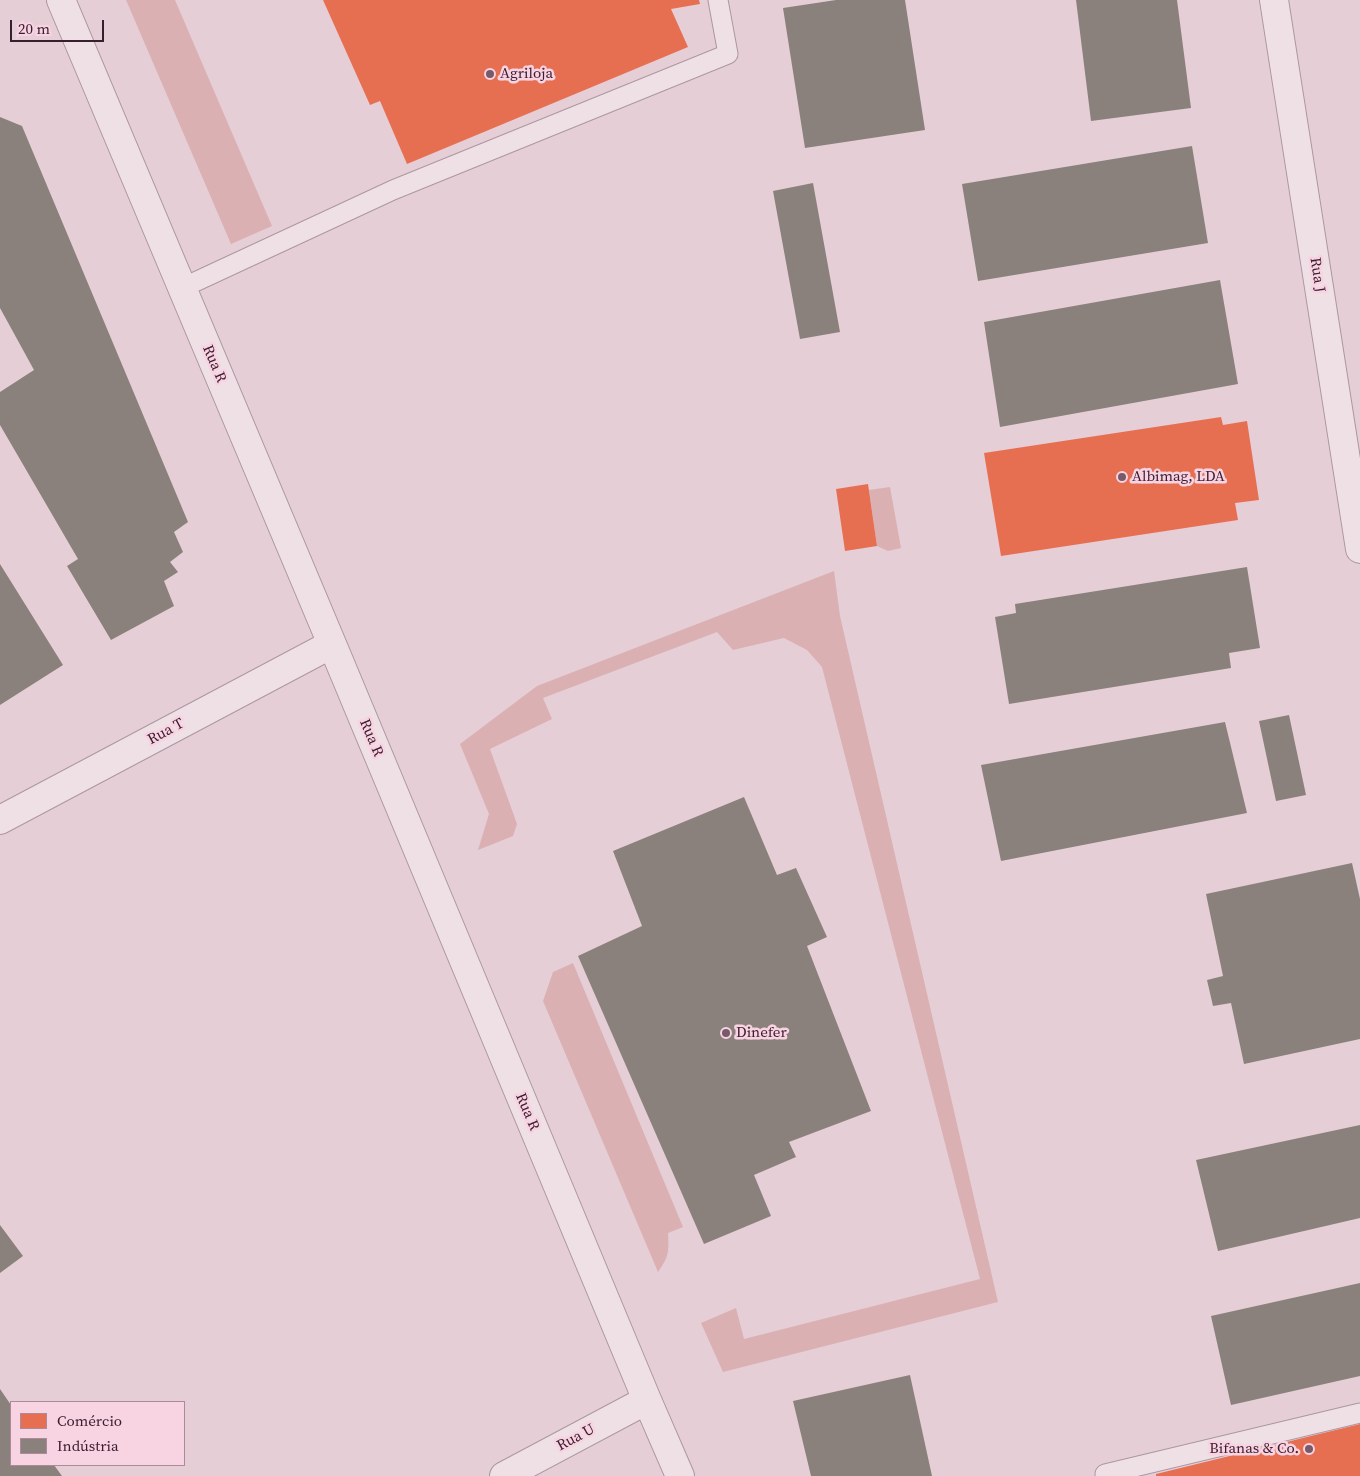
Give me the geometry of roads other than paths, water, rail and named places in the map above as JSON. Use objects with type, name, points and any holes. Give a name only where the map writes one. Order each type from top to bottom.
[{"type":"street","name":"Rua R","points":[[61,0],[680,1476]]},
{"type":"street","name":"Rua J","points":[[1274,0],[1360,549]]},
{"type":"street","name":"Rua T","points":[[0,820],[332,644]]},
{"type":"street","name":"Rua U","points":[[504,1476],[647,1400]]},
{"type":"lane","points":[[182,288],[393,190],[728,54],[718,0]]},
{"type":"lane","points":[[1105,1474],[1360,1413]]},
{"type":"place","name":"Agriloja","points":[[490,74]]},
{"type":"place","name":"Albimag, LDA","points":[[1122,477]]},
{"type":"place","name":"Dinefer","points":[[726,1033]]},
{"type":"place","name":"Bifanas & Co.","points":[[1309,1449]]}]
